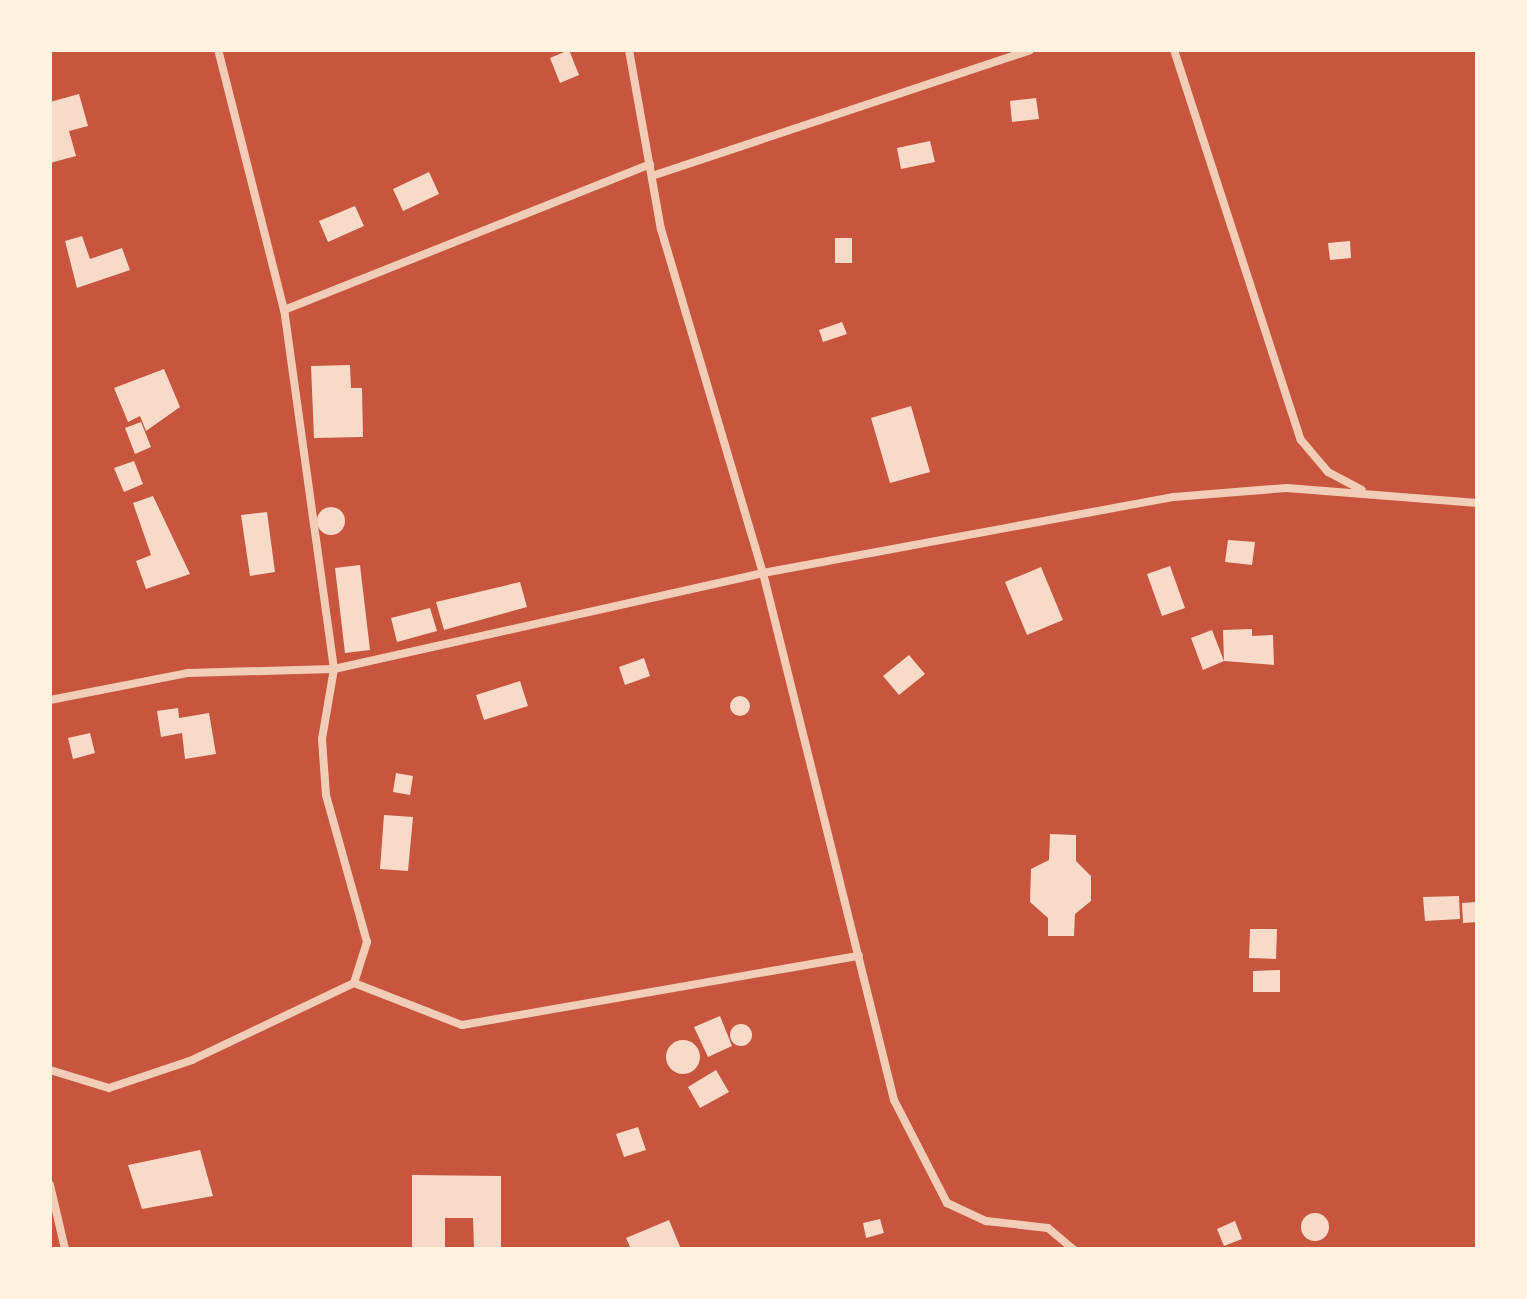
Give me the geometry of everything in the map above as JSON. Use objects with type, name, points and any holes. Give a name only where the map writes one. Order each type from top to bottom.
[{"type":"street","points":[[218,50],[284,310],[334,669],[322,739],[326,795],[367,942],[354,983]]},
{"type":"street","points":[[629,50],[652,176],[682,307],[763,573],[894,1100],[947,1203],[986,1221],[1048,1228],[1073,1249]]},
{"type":"street","points":[[652,176],[1030,50]]},
{"type":"street","points":[[1174,50],[1301,440],[1328,472],[1366,492]]},
{"type":"street","points":[[284,310],[650,164]]},
{"type":"street","points":[[50,700],[188,673],[334,669],[763,573],[1174,497],[1287,488],[1477,503]]},
{"type":"street","points":[[50,1070],[109,1088],[192,1060],[354,983],[462,1025],[859,956]]},
{"type":"street","points":[[50,1185],[65,1249]]},
{"type":"building","points":[[569,50],[579,75],[560,83],[550,58]]},
{"type":"building","points":[[79,94],[88,126],[69,131],[76,156],[50,163],[50,102]]},
{"type":"building","points":[[1036,98],[1039,119],[1012,122],[1010,101]]},
{"type":"building","points":[[930,141],[935,162],[901,169],[897,148]]},
{"type":"building","points":[[429,172],[439,194],[403,211],[393,189]]},
{"type":"building","points":[[355,206],[364,226],[328,242],[319,221]]},
{"type":"building","points":[[82,236],[90,259],[122,248],[130,270],[77,288],[65,241]]},
{"type":"building","points":[[835,238],[852,238],[852,263],[835,263]]},
{"type":"building","points":[[1350,241],[1351,258],[1330,260],[1328,243]]},
{"type":"building","points":[[842,322],[847,334],[823,342],[819,330]]},
{"type":"building","points":[[350,365],[351,388],[362,388],[363,437],[314,438],[311,366]]},
{"type":"building","points":[[164,369],[180,407],[146,431],[140,416],[128,422],[114,388]]},
{"type":"building","points":[[911,406],[930,472],[890,483],[871,418]]},
{"type":"building","points":[[141,422],[151,447],[135,454],[125,428]]},
{"type":"building","points":[[134,461],[143,484],[124,492],[114,468]]},
{"type":"building","points":[[153,496],[190,574],[146,589],[136,561],[151,555],[133,503]]},
{"type":"building","points":[[331,507],[341,511],[345,521],[341,531],[331,535],[321,531],[317,521],[321,511]]},
{"type":"building","points":[[267,512],[275,572],[250,576],[241,515]]},
{"type":"building","points":[[1228,540],[1255,542],[1252,565],[1225,562]]},
{"type":"building","points":[[360,565],[370,650],[345,653],[335,568]]},
{"type":"building","points":[[1170,566],[1185,608],[1162,616],[1147,574]]},
{"type":"building","points":[[1041,567],[1063,620],[1027,635],[1005,582]]},
{"type":"building","points":[[520,582],[527,607],[444,630],[436,602]]},
{"type":"building","points":[[430,608],[437,631],[397,642],[391,618]]},
{"type":"building","points":[[1252,629],[1252,636],[1273,635],[1274,665],[1224,661],[1223,630]]},
{"type":"building","points":[[1212,630],[1224,661],[1203,670],[1191,638]]},
{"type":"building","points":[[909,655],[925,674],[899,695],[883,676]]},
{"type":"building","points":[[644,658],[650,676],[625,685],[619,667]]},
{"type":"building","points":[[520,681],[528,706],[484,720],[476,695]]},
{"type":"building","points":[[740,696],[747,699],[750,706],[747,713],[740,716],[733,713],[730,706],[733,699]]},
{"type":"building","points":[[178,708],[179,718],[209,713],[216,754],[185,759],[182,733],[161,737],[157,711]]},
{"type":"building","points":[[90,733],[95,753],[73,759],[68,738]]},
{"type":"building","points":[[396,773],[413,776],[410,795],[393,792]]},
{"type":"building","points":[[384,815],[413,817],[408,871],[380,869]]},
{"type":"building","points":[[1050,834],[1076,835],[1076,861],[1091,876],[1091,901],[1075,914],[1074,936],[1048,936],[1048,918],[1030,902],[1031,869],[1049,860]]},
{"type":"building","points":[[1459,896],[1460,919],[1425,921],[1423,897]]},
{"type":"building","points":[[1477,902],[1477,922],[1463,923],[1462,903]]},
{"type":"building","points":[[1250,929],[1277,929],[1276,959],[1249,958]]},
{"type":"building","points":[[1280,970],[1280,992],[1253,992],[1253,971]]},
{"type":"building","points":[[720,1016],[732,1046],[708,1057],[694,1027]]},
{"type":"building","points":[[741,1024],[749,1027],[752,1035],[749,1043],[741,1046],[733,1043],[730,1035],[733,1027]]},
{"type":"building","points":[[683,1040],[695,1045],[700,1057],[695,1069],[683,1074],[671,1069],[666,1057],[671,1045]]},
{"type":"building","points":[[716,1070],[729,1092],[700,1108],[688,1087]]},
{"type":"building","points":[[638,1127],[646,1150],[624,1157],[616,1134]]},
{"type":"building","points":[[200,1150],[213,1196],[142,1209],[128,1165]]},
{"type":"building","points":[[412,1175],[501,1176],[501,1248],[474,1248],[473,1218],[445,1218],[445,1247],[412,1247]]},
{"type":"building","points":[[1315,1213],[1325,1217],[1329,1227],[1325,1237],[1315,1241],[1305,1237],[1301,1227],[1305,1217]]},
{"type":"building","points":[[880,1219],[884,1233],[866,1238],[863,1223]]},
{"type":"building","points":[[669,1220],[681,1249],[631,1249],[626,1238]]},
{"type":"building","points":[[1235,1221],[1242,1239],[1224,1246],[1217,1229]]}]
